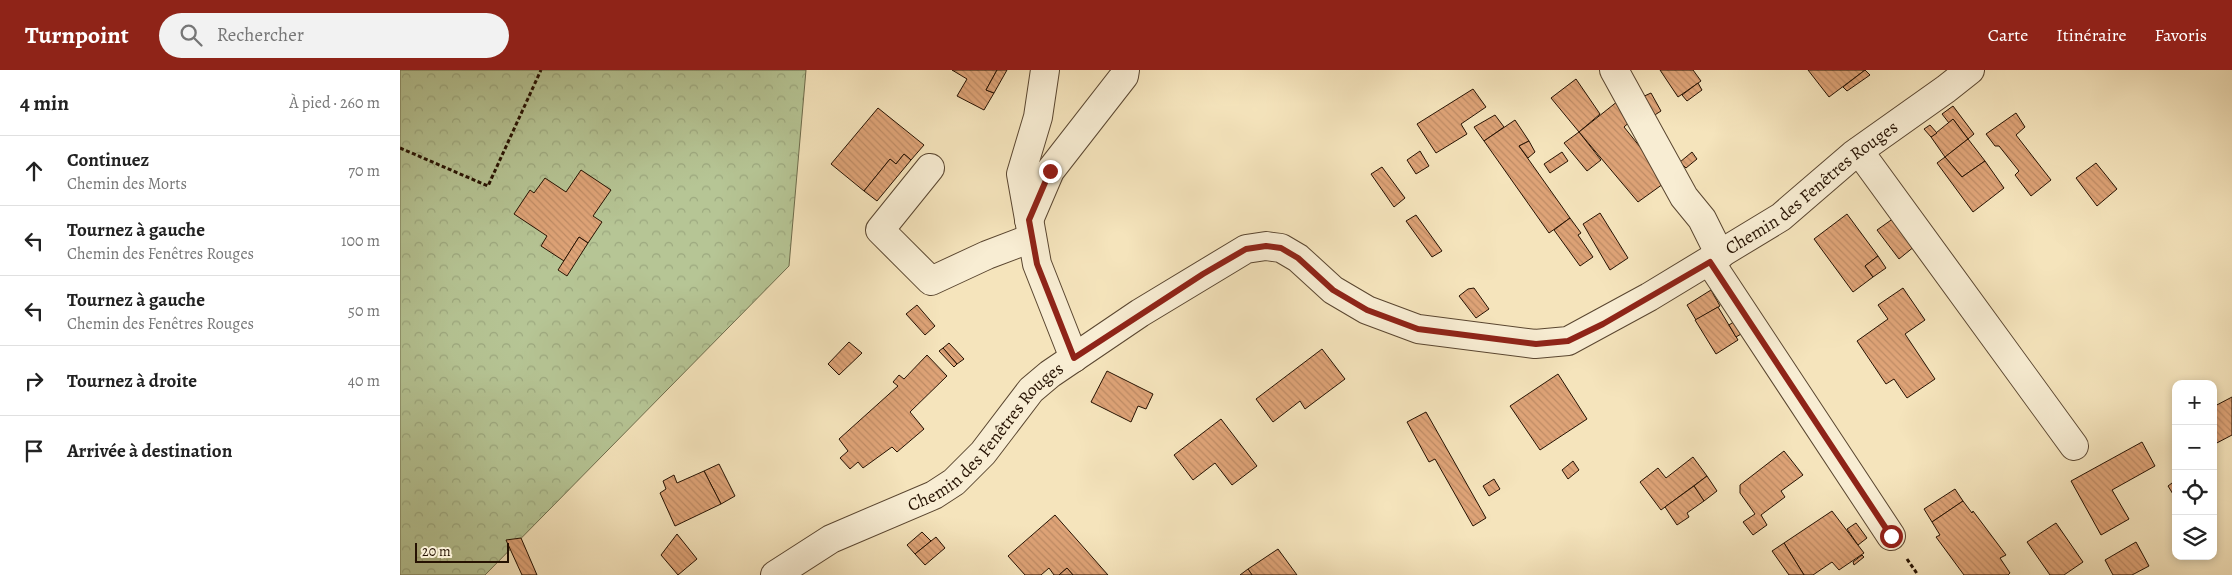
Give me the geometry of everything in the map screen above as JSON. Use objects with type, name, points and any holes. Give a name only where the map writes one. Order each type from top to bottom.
[{"type":"street","points":[[1045,70],[1038,117],[1021,174],[1037,264],[1074,358]]},
{"type":"street","points":[[930,168],[880,230],[931,281],[987,255],[1031,229],[1050,171],[1124,76],[1125,70]]},
{"type":"street","points":[[1614,70],[1684,198],[1702,220],[1715,258],[1891,536]]},
{"type":"street","name":"Chemin des Fenêtres Rouges","points":[[783,573],[831,539],[934,495],[954,482],[983,453],[1031,390],[1074,358],[1203,274],[1246,249],[1260,247],[1281,248],[1298,258],[1333,290],[1367,310],[1418,329],[1536,344],[1568,341],[1603,324],[1715,258],[1781,216],[1858,150],[1946,89],[1970,70]]},
{"type":"street","points":[[1858,150],[2074,446]]},
{"type":"path","points":[[400,148],[488,186],[542,70]]},
{"type":"green space","points":[[400,70],[806,70],[789,266],[485,575],[400,575]]},
{"type":"building","points":[[952,70],[997,70],[986,90],[994,93],[984,110],[957,96],[967,79]]},
{"type":"building","points":[[997,70],[1007,70],[994,93],[986,90]]},
{"type":"building","points":[[1660,70],[1693,70],[1701,81],[1678,97]]},
{"type":"building","points":[[1808,70],[1865,70],[1829,97]]},
{"type":"building","points":[[1865,70],[1870,75],[1847,91],[1843,87]]},
{"type":"building","points":[[1576,79],[1600,114],[1579,132],[1551,98]]},
{"type":"building","points":[[1698,83],[1702,90],[1687,101],[1682,95]]},
{"type":"building","points":[[1473,89],[1486,107],[1461,124],[1467,134],[1436,153],[1417,124]]},
{"type":"building","points":[[1651,93],[1661,111],[1650,118],[1640,98]]},
{"type":"building","points":[[1618,101],[1633,119],[1624,127],[1657,168],[1663,184],[1638,202],[1579,132]]},
{"type":"building","points":[[1953,106],[1974,134],[1968,139],[1953,119],[1949,123],[1942,114]]},
{"type":"building","points":[[878,108],[924,145],[911,160],[904,154],[896,164],[890,159],[864,191],[831,164]]},
{"type":"building","points":[[2016,113],[2025,127],[2016,135],[2051,180],[2031,196],[2015,175],[2019,171],[1999,146],[1995,146],[1986,134]]},
{"type":"building","points":[[1495,115],[1504,127],[1484,141],[1474,127]]},
{"type":"building","points":[[1953,119],[1968,139],[1945,157],[1931,137]]},
{"type":"building","points":[[1515,120],[1529,141],[1519,146],[1570,218],[1549,233],[1484,141]]},
{"type":"building","points":[[1930,125],[1937,133],[1931,137],[1924,129]]},
{"type":"building","points":[[1579,132],[1601,160],[1587,171],[1564,143]]},
{"type":"building","points":[[1968,139],[1985,161],[1962,177],[1945,157]]},
{"type":"building","points":[[1529,141],[1535,152],[1528,158],[1519,146]]},
{"type":"building","points":[[1420,151],[1429,166],[1416,174],[1407,160]]},
{"type":"building","points":[[1562,152],[1568,161],[1550,173],[1544,164]]},
{"type":"building","points":[[1692,152],[1697,159],[1686,168],[1680,162]]},
{"type":"building","points":[[904,154],[911,160],[877,201],[864,191],[890,159],[896,164]]},
{"type":"building","points":[[1945,157],[1962,177],[1985,161],[2004,188],[1973,212],[1937,163]]},
{"type":"building","points":[[2096,163],[2117,189],[2097,206],[2076,178]]},
{"type":"building","points":[[1382,167],[1405,198],[1394,207],[1371,174]]},
{"type":"building","points":[[581,170],[611,190],[593,216],[602,222],[588,243],[579,237],[564,261],[541,246],[547,236],[514,214],[530,190],[534,193],[545,178],[566,192]]},
{"type":"building","points":[[1600,213],[1628,258],[1610,270],[1583,224]]},
{"type":"building","points":[[1847,214],[1878,256],[1865,266],[1873,277],[1853,292],[1814,239]]},
{"type":"building","points":[[1416,215],[1442,251],[1432,257],[1406,221]]},
{"type":"building","points":[[1570,218],[1581,233],[1578,235],[1593,257],[1580,266],[1554,230]]},
{"type":"building","points":[[1894,218],[1915,246],[1899,259],[1877,230]]},
{"type":"building","points":[[579,237],[588,243],[567,276],[558,270]]},
{"type":"building","points":[[1878,256],[1886,268],[1873,277],[1865,266]]},
{"type":"building","points":[[1474,288],[1489,309],[1476,318],[1459,296],[1468,289]]},
{"type":"building","points":[[1903,288],[1925,320],[1905,334],[1935,379],[1907,398],[1894,379],[1886,384],[1857,341],[1888,319],[1878,305]]},
{"type":"building","points":[[1711,290],[1720,306],[1696,320],[1687,305]]},
{"type":"building","points":[[917,305],[935,326],[925,335],[906,314]]},
{"type":"building","points":[[1718,307],[1738,340],[1716,354],[1695,320]]},
{"type":"building","points":[[1738,319],[1746,331],[1736,337],[1729,325]]},
{"type":"building","points":[[849,342],[862,353],[839,375],[828,364]]},
{"type":"building","points":[[949,343],[964,359],[957,364],[943,348]]},
{"type":"building","points":[[943,348],[957,364],[954,367],[939,351]]},
{"type":"building","points":[[1322,349],[1345,379],[1305,409],[1300,401],[1273,422],[1256,399]]},
{"type":"building","points":[[927,355],[947,376],[910,412],[924,429],[897,452],[892,447],[863,468],[858,462],[850,469],[840,458],[848,451],[839,439],[898,386],[893,382],[899,375],[904,379]]},
{"type":"building","points":[[1107,371],[1153,394],[1146,409],[1138,406],[1131,422],[1091,402]]},
{"type":"building","points":[[1558,374],[1587,419],[1540,450],[1510,406]]},
{"type":"building","points":[[2232,397],[2232,435],[2217,443],[2217,425],[2217,405]]},
{"type":"building","points":[[1426,412],[1486,518],[1473,526],[1435,459],[1429,462],[1407,422]]},
{"type":"building","points":[[1221,419],[1257,466],[1232,485],[1215,463],[1193,480],[1174,455]]},
{"type":"building","points":[[2142,442],[2155,466],[2112,490],[2129,519],[2101,535],[2071,481]]},
{"type":"building","points":[[1784,451],[1803,475],[1781,491],[1785,497],[1761,515],[1767,525],[1753,535],[1743,522],[1755,514],[1740,493],[1740,485]]},
{"type":"building","points":[[1693,457],[1707,476],[1661,510],[1640,482],[1658,468],[1666,478]]},
{"type":"building","points":[[1573,461],[1579,470],[1568,479],[1562,470]]},
{"type":"building","points":[[719,464],[735,496],[721,504],[704,471]]},
{"type":"building","points":[[704,471],[721,504],[675,526],[660,493],[666,489],[663,481],[674,475],[677,483]]},
{"type":"building","points":[[1707,476],[1717,491],[1704,501],[1694,486]]},
{"type":"building","points":[[1494,479],[1500,489],[1489,496],[1483,486]]},
{"type":"building","points":[[2172,483],[2172,492],[2168,486]]},
{"type":"building","points":[[1694,486],[1704,501],[1687,513],[1689,517],[1677,525],[1665,507]]},
{"type":"building","points":[[1955,489],[1963,501],[1932,522],[1924,509]]},
{"type":"building","points":[[1963,501],[1972,513],[1973,511],[2006,555],[2000,558],[2010,573],[2008,575],[1964,575],[1936,537],[1940,535],[1932,522]]},
{"type":"building","points":[[1832,511],[1864,553],[1839,570],[1832,562],[1813,575],[1804,575],[1784,543]]},
{"type":"building","points":[[1055,515],[1108,575],[1073,575],[1067,568],[1059,575],[1054,575],[1049,568],[1041,575],[1025,575],[1008,556]]},
{"type":"building","points":[[1856,523],[1867,538],[1858,545],[1847,529]]},
{"type":"building","points":[[2056,523],[2083,562],[2064,575],[2050,575],[2027,542]]},
{"type":"building","points":[[922,532],[931,541],[915,554],[907,545]]},
{"type":"building","points":[[677,534],[697,559],[678,575],[661,555]]},
{"type":"building","points":[[936,537],[945,548],[925,565],[915,554]]},
{"type":"building","points":[[521,538],[537,575],[522,575],[506,540]]},
{"type":"building","points":[[2136,542],[2149,566],[2132,575],[2113,575],[2105,560]]},
{"type":"building","points":[[1784,543],[1804,575],[1789,575],[1772,551]]},
{"type":"building","points":[[1278,549],[1297,575],[1252,575],[1248,569]]},
{"type":"building","points":[[1862,555],[1864,557],[1854,565],[1853,562]]},
{"type":"building","points":[[1067,568],[1073,575],[1059,575]]},
{"type":"building","points":[[1248,569],[1252,575],[1240,575]]},
{"type":"route","points":[[1050,171],[1029,220],[1037,264],[1074,358],[1140,313],[1246,249],[1266,246],[1281,248],[1298,258],[1333,290],[1367,310],[1418,329],[1536,344],[1568,341],[1603,324],[1710,262],[1891,536]]}]
